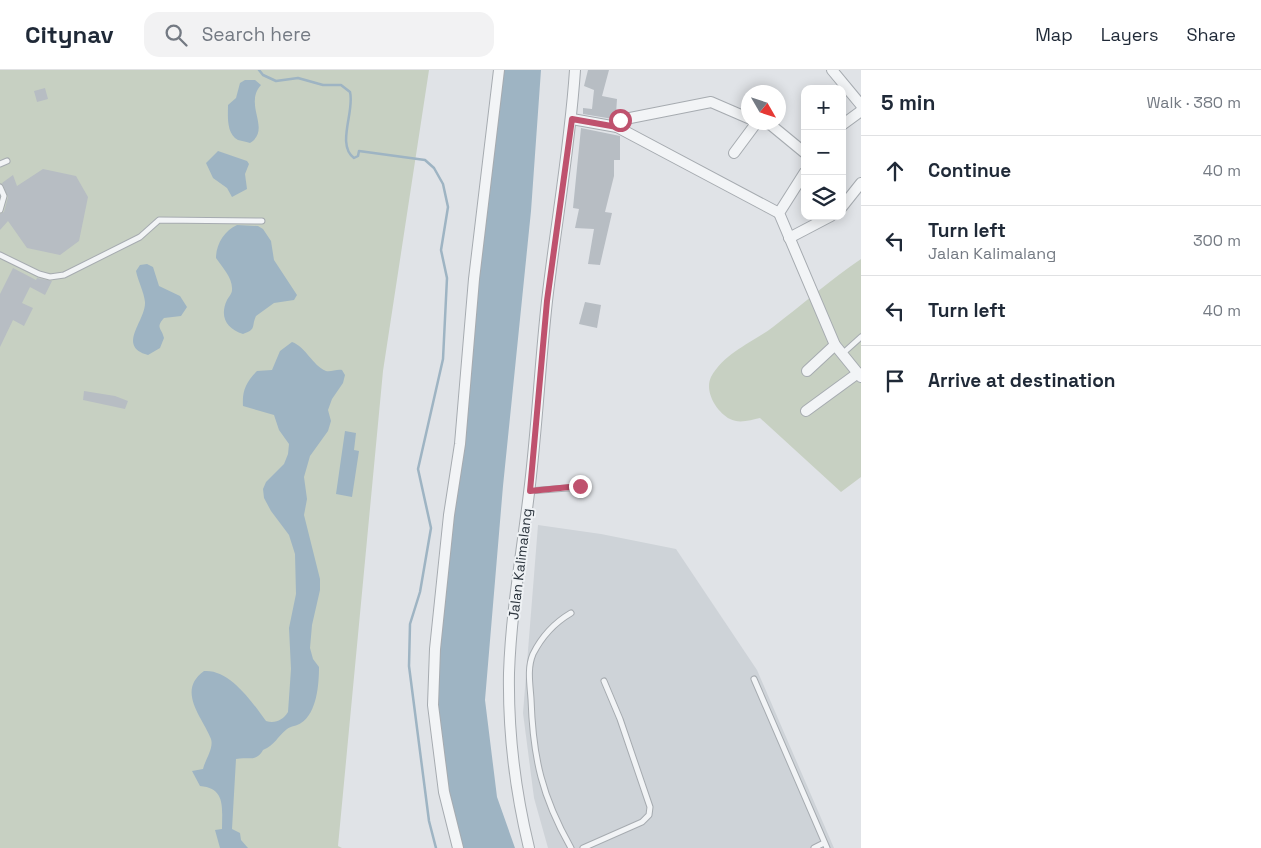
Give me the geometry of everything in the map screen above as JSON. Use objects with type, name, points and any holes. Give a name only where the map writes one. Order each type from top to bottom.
[{"type":"street","points":[[458,848],[444,792],[433,705],[435,649],[460,444],[474,279],[499,70]]},
{"type":"street","name":"Jalan Kalimalang","points":[[529,848],[520,812],[512,756],[509,680],[512,626],[530,491],[547,301],[572,119],[575,70]]},
{"type":"street","points":[[832,70],[861,105]]},
{"type":"street","points":[[617,127],[620,120],[711,102],[741,115]]},
{"type":"street","points":[[846,122],[861,111]]},
{"type":"street","points":[[572,119],[617,127],[779,213],[835,345],[841,355],[859,375],[806,411]]},
{"type":"street","points":[[734,153],[751,130]]},
{"type":"street","points":[[777,130],[801,150]]},
{"type":"street","points":[[779,213],[803,175]]},
{"type":"street","points":[[846,202],[861,184]]},
{"type":"street","points":[[789,238],[823,220]]},
{"type":"street","points":[[807,371],[835,345]]},
{"type":"lane","points":[[0,164],[7,161]]},
{"type":"lane","points":[[0,187],[4,196],[0,210]]},
{"type":"lane","points":[[0,255],[50,277],[64,275],[140,237],[159,220],[262,221]]},
{"type":"lane","points":[[841,355],[861,336]]},
{"type":"lane","points":[[530,491],[580,486]]},
{"type":"lane","points":[[571,613],[548,630],[533,655],[529,670],[533,740],[538,773],[558,826],[571,848]]},
{"type":"lane","points":[[754,679],[825,845],[814,848]]},
{"type":"lane","points":[[583,848],[642,822],[649,815],[650,807],[620,719],[604,682]]},
{"type":"shaded area","points":[[538,525],[601,534],[676,549],[757,670],[834,848],[548,848],[534,798],[523,713]]},
{"type":"green space","points":[[0,70],[429,70],[383,371],[338,846],[342,848],[0,848]]},
{"type":"green space","points":[[861,259],[861,477],[841,492],[760,418],[737,421],[725,416],[713,401],[709,383],[717,368],[731,354],[773,327]]},
{"type":"water","points":[[499,70],[541,70],[531,211],[503,486],[485,700],[497,797],[515,848],[458,848],[433,705]]},
{"type":"water","points":[[245,80],[255,80],[261,85],[256,93],[255,101],[258,131],[256,137],[250,143],[234,137],[231,133],[228,119],[228,105],[236,98],[240,83]]},
{"type":"water","points":[[218,151],[247,161],[249,164],[245,174],[247,189],[232,197],[227,188],[213,178],[206,163]]},
{"type":"water","points":[[237,225],[258,226],[263,229],[271,241],[274,260],[297,295],[294,300],[274,303],[256,316],[252,329],[243,334],[229,326],[224,317],[225,306],[232,292],[232,286],[227,273],[216,258],[222,238]]},
{"type":"water","points":[[147,264],[153,267],[159,286],[180,296],[187,307],[181,316],[164,318],[161,321],[160,326],[164,338],[160,348],[148,355],[139,351],[134,346],[133,339],[145,302],[136,271],[140,265]]},
{"type":"water","points":[[292,342],[297,344],[321,368],[326,371],[342,370],[345,375],[343,383],[332,399],[328,410],[331,421],[328,431],[310,456],[304,477],[307,499],[304,515],[320,579],[320,590],[312,625],[310,648],[313,659],[319,667],[318,690],[311,712],[301,723],[287,729],[254,758],[236,759],[232,829],[240,833],[241,840],[248,848],[220,848],[215,830],[222,829],[221,800],[214,791],[200,786],[192,771],[203,769],[212,743],[194,705],[192,687],[196,679],[204,671],[214,672],[223,675],[240,688],[266,721],[278,721],[288,712],[291,669],[289,628],[296,594],[295,554],[289,535],[264,498],[263,489],[266,482],[284,464],[289,444],[279,430],[274,415],[243,406],[243,401],[245,387],[253,375],[257,371],[272,370],[280,351]]},
{"type":"water","points":[[345,431],[356,433],[354,450],[359,451],[352,497],[336,494]]},
{"type":"building","points":[[588,70],[609,70],[602,96],[617,99],[616,114],[613,119],[583,114],[583,108],[592,109],[594,90],[584,86]]},
{"type":"building","points":[[45,88],[48,99],[37,102],[34,91]]},
{"type":"building","points":[[581,128],[620,136],[620,160],[614,160],[614,176],[605,212],[612,213],[600,265],[588,264],[594,229],[575,228],[579,209],[573,208]]},
{"type":"building","points":[[43,169],[76,176],[88,197],[79,241],[60,255],[27,248],[8,221],[0,230],[0,214],[4,212],[8,197],[2,183],[13,175],[17,186]]},
{"type":"building","points":[[13,268],[36,280],[37,278],[52,281],[45,295],[30,287],[22,303],[33,308],[24,326],[13,320],[0,347],[0,294]]},
{"type":"building","points":[[585,302],[601,305],[597,328],[579,324]]},
{"type":"building","points":[[84,391],[115,396],[128,401],[125,409],[83,400]]},
{"type":"waterway","points":[[259,70],[263,75],[276,81],[298,78],[323,85],[341,85],[350,92],[351,100],[346,145],[354,158],[358,156],[359,151],[425,160],[434,168],[443,184],[448,207],[441,250],[447,278],[443,359],[418,469],[431,528],[420,592],[410,624],[409,666],[429,821],[436,848]]},
{"type":"route","points":[[580,486],[530,491],[532,448],[547,301],[572,119],[617,127],[620,120]]}]
